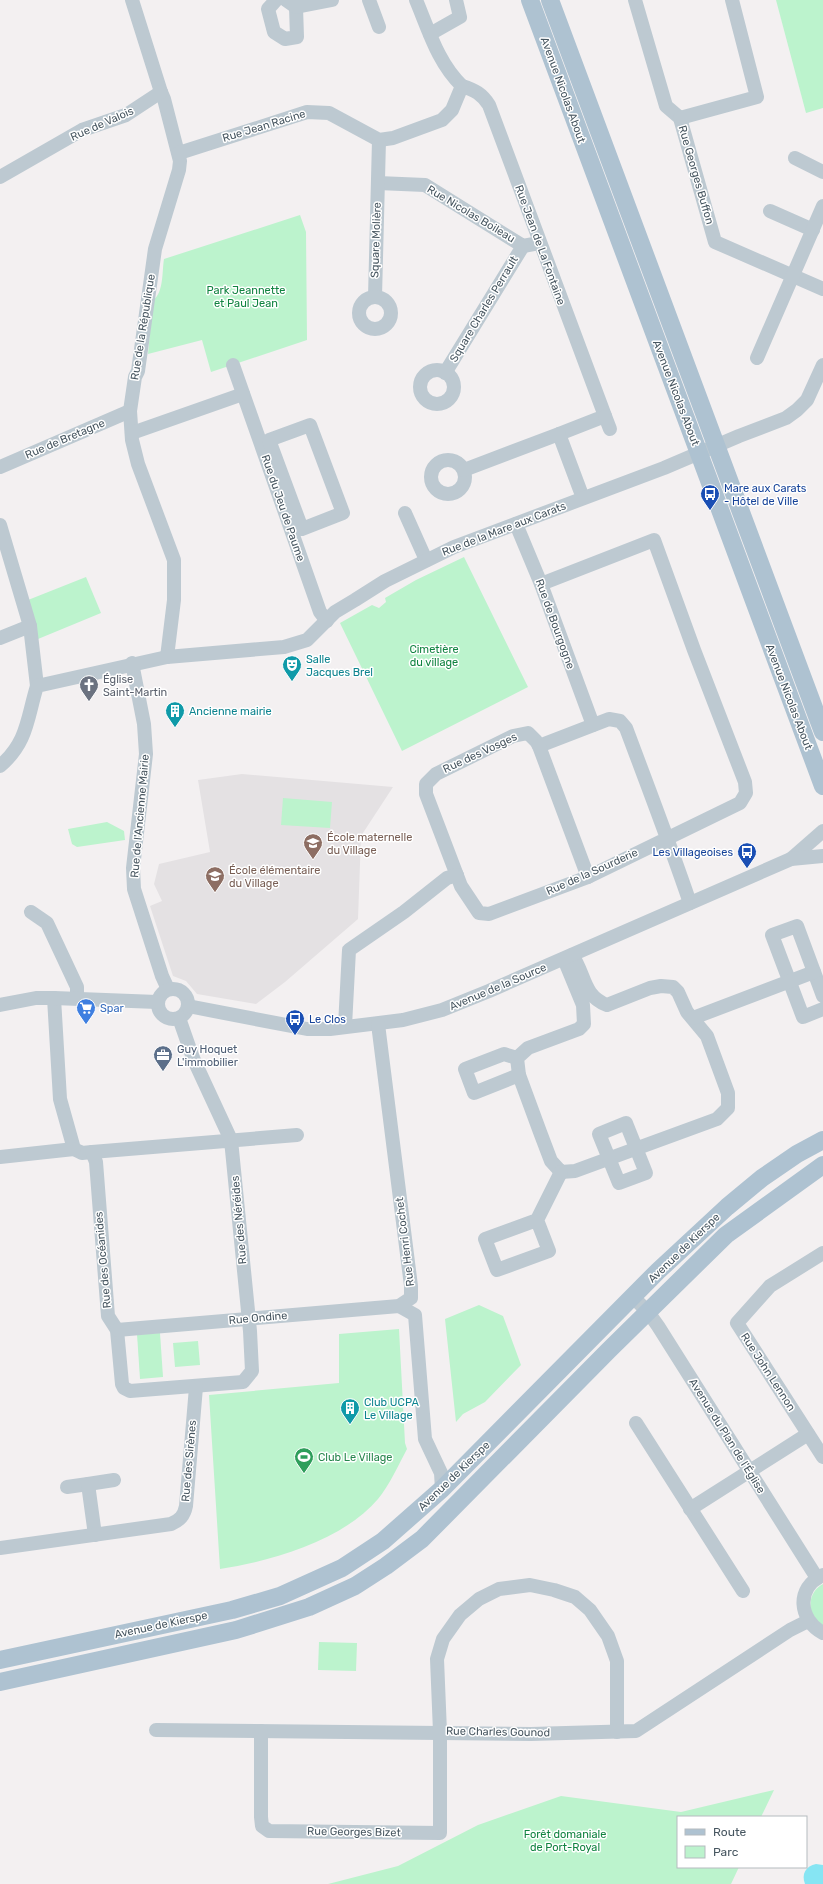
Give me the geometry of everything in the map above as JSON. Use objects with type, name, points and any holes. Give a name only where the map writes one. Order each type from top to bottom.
[{"type":"main road","name":"Avenue Nicolas About","points":[[530,0],[823,786]]},
{"type":"main road","name":"Avenue Nicolas About","points":[[550,0],[823,732]]},
{"type":"main road","name":"Avenue de Kierspe","points":[[0,1660],[232,1610],[280,1596],[342,1568],[383,1541],[442,1489],[633,1297],[727,1206],[791,1158],[823,1140]]},
{"type":"main road","name":"Avenue de Kierspe","points":[[0,1682],[236,1630],[309,1607],[355,1586],[386,1566],[422,1539],[726,1235],[819,1165]]},
{"type":"street","name":"Rue de la République","points":[[132,0],[160,92],[164,99],[179,153],[179,170],[155,249],[138,371],[135,377],[130,411],[132,433],[138,464],[174,560],[174,600],[167,657]]},
{"type":"street","points":[[276,0],[268,9],[274,32],[286,39],[297,36],[291,3],[332,0]]},
{"type":"street","points":[[369,0],[379,27]]},
{"type":"street","points":[[379,140],[392,138],[442,120],[452,110],[462,86],[450,74],[441,60],[416,0]]},
{"type":"street","points":[[430,34],[460,17],[456,0]]},
{"type":"street","name":"Rue Georges Buffon","points":[[635,0],[666,106],[680,118],[715,242],[792,277],[823,289]]},
{"type":"street","points":[[680,118],[757,97],[732,0]]},
{"type":"street","name":"Rue Jean de La Fontaine","points":[[462,86],[473,89],[483,96],[489,105],[539,243],[608,422],[559,434],[464,470]]},
{"type":"street","name":"Rue de Valois","points":[[0,177],[82,130],[126,115],[160,92]]},
{"type":"street","name":"Rue Jean Racine","points":[[179,153],[307,112],[329,113],[379,140]]},
{"type":"street","name":"Square Molière","points":[[375,297],[379,140]]},
{"type":"street","points":[[795,158],[823,172]]},
{"type":"street","name":"Rue Nicolas Boileau","points":[[378,184],[425,185],[523,246],[539,243]]},
{"type":"street","points":[[757,358],[823,206]]},
{"type":"street","points":[[770,211],[813,230]]},
{"type":"street","name":"Square Charles Perrault","points":[[445,373],[523,246]]},
{"type":"street","name":"Rue du Jeu de Paume","points":[[233,365],[320,612],[327,620]]},
{"type":"street","name":"Rue de la Mare aux Carats","points":[[37,686],[96,671],[167,657],[284,647],[307,640],[335,612],[385,581],[426,560],[716,447],[738,436],[786,418],[807,400],[823,365]]},
{"type":"street","points":[[132,433],[243,394]]},
{"type":"street","name":"Rue de Bretagne","points":[[0,467],[130,411]]},
{"type":"street","points":[[310,425],[343,513],[302,529],[269,440],[310,425]]},
{"type":"street","points":[[559,434],[583,498]]},
{"type":"street","points":[[405,513],[426,560]]},
{"type":"street","name":"Rue de Bourgogne","points":[[516,524],[541,584],[593,725]]},
{"type":"street","points":[[0,525],[30,626],[37,686],[25,733],[19,746],[0,766]]},
{"type":"street","name":"Rue de la Sourderie","points":[[457,875],[461,886],[479,913],[483,915],[489,914],[588,877],[740,803],[746,793],[746,782],[694,650],[654,540],[541,584]]},
{"type":"street","points":[[0,638],[30,626]]},
{"type":"street","name":"Rue de l'Ancienne Mairie","points":[[132,663],[144,724],[146,754],[133,868],[134,889],[162,976],[168,989]]},
{"type":"street","points":[[588,877],[539,746],[609,719],[620,721],[626,728],[690,903]]},
{"type":"street","name":"Rue des Vosges","points":[[457,875],[426,794],[426,784],[436,774],[513,736],[528,733],[539,746]]},
{"type":"street","name":"Avenue de la Source","points":[[791,860],[823,832]]},
{"type":"street","name":"Avenue de la Source","points":[[188,1006],[307,1029],[330,1029],[345,1026],[378,1024],[442,1010],[791,860],[823,856]]},
{"type":"street","points":[[345,1026],[349,950],[404,912],[447,878],[457,875]]},
{"type":"street","points":[[31,912],[47,923],[77,987],[77,998]]},
{"type":"street","points":[[823,996],[797,926],[772,935],[803,1017],[823,1009]]},
{"type":"street","points":[[517,1058],[528,1048],[579,1029],[584,1024],[590,995],[578,963],[568,957]]},
{"type":"street","points":[[693,1018],[814,972]]},
{"type":"street","points":[[561,1172],[575,1171],[717,1119],[728,1108],[728,1093],[707,1036],[687,1012],[678,992],[672,987],[661,986],[650,988],[607,1005],[589,1002]]},
{"type":"street","points":[[173,988],[183,992],[188,1001],[188,1006],[183,1015],[179,1018],[168,1019],[160,1012],[157,1002],[161,994],[168,989],[173,988]]},
{"type":"street","points":[[0,1005],[36,998],[77,998],[157,1002]]},
{"type":"street","points":[[54,998],[60,1099],[74,1149]]},
{"type":"street","name":"Rue des Néréides","points":[[179,1018],[193,1058],[231,1140],[252,1365],[252,1371],[242,1382],[196,1387]]},
{"type":"street","name":"Rue Henri Cochet","points":[[378,1024],[411,1286],[411,1298],[399,1306]]},
{"type":"street","points":[[517,1058],[504,1054],[466,1069],[474,1093],[519,1075]]},
{"type":"street","points":[[517,1058],[519,1075],[551,1161],[561,1172]]},
{"type":"street","points":[[626,1123],[646,1173],[619,1184],[609,1158],[599,1134],[626,1123]]},
{"type":"street","points":[[0,1157],[74,1149],[82,1153],[297,1135]]},
{"type":"street","name":"Rue des Océanides","points":[[92,1152],[96,1162],[108,1316],[117,1330],[122,1384],[124,1388],[130,1391],[196,1387]]},
{"type":"street","points":[[537,1220],[549,1251],[497,1270],[485,1239],[537,1220],[561,1172]]},
{"type":"street","name":"Rue John Lennon","points":[[823,1254],[770,1286],[737,1323],[823,1457]]},
{"type":"street","name":"Avenue du Plan de l'Église","points":[[633,1297],[648,1312],[749,1471],[820,1577]]},
{"type":"street","points":[[399,1306],[415,1316],[425,1439],[441,1473],[442,1489]]},
{"type":"street","name":"Rue Ondine","points":[[117,1330],[399,1306]]},
{"type":"street","name":"Rue des Sirènes","points":[[0,1548],[170,1524],[179,1520],[184,1514],[196,1387]]},
{"type":"street","points":[[636,1424],[743,1591]]},
{"type":"street","points":[[690,1509],[808,1434]]},
{"type":"street","points":[[67,1486],[114,1480]]},
{"type":"street","points":[[88,1484],[95,1535]]},
{"type":"street","points":[[820,1577],[810,1584],[804,1598],[804,1612],[808,1621],[815,1629],[823,1633]]},
{"type":"street","points":[[440,1732],[437,1659],[443,1639],[460,1615],[479,1599],[499,1589],[530,1585],[554,1590],[575,1598],[590,1610],[608,1636],[617,1661],[617,1732]]},
{"type":"street","name":"Rue Charles Gounod","points":[[156,1730],[531,1734],[636,1731],[790,1630],[808,1621]]},
{"type":"street","name":"Rue Georges Bizet","points":[[261,1731],[261,1817],[262,1826],[269,1831],[440,1833],[440,1732]]},
{"type":"shaded area","name":"École élémentaire du Village","points":[[242,774],[393,787],[361,836],[358,919],[285,982],[256,1004],[197,994],[186,981],[173,976],[150,906],[162,901],[154,884],[159,864],[210,852],[198,780]]},
{"type":"green space","points":[[776,0],[823,0],[823,108],[806,113]]},
{"type":"green space","name":"Park Jeannette et Paul Jean","points":[[300,215],[306,232],[307,340],[211,372],[202,340],[148,354],[153,300],[157,297],[161,287],[164,259]]},
{"type":"green space","name":"Cimetière du village","points":[[464,557],[528,687],[402,751],[340,623],[372,605],[379,608],[386,602],[385,598],[416,580]]},
{"type":"green space","points":[[86,577],[101,613],[38,639],[28,600]]},
{"type":"green space","points":[[283,798],[332,802],[330,828],[281,825]]},
{"type":"green space","points":[[107,822],[124,831],[125,840],[77,847],[72,844],[68,829]]},
{"type":"green space","points":[[479,1305],[503,1316],[521,1365],[485,1402],[463,1414],[456,1422],[445,1319]]},
{"type":"green space","name":"Club Le Village","points":[[399,1329],[405,1443],[407,1449],[394,1475],[382,1494],[363,1514],[345,1527],[305,1547],[262,1561],[220,1569],[209,1395],[339,1383],[339,1334]]},
{"type":"green space","points":[[160,1333],[163,1377],[140,1379],[137,1334]]},
{"type":"green space","points":[[198,1341],[200,1365],[175,1367],[173,1343]]},
{"type":"green space","points":[[823,1584],[823,1626],[816,1620],[812,1612],[811,1598],[816,1590]]},
{"type":"green space","points":[[319,1642],[357,1643],[356,1671],[318,1670]]},
{"type":"green space","name":"Forêt domaniale de Port-Royal","points":[[774,1790],[761,1816],[677,1816],[677,1868],[739,1868],[731,1884],[328,1884],[398,1866],[478,1825],[561,1796],[681,1812]]},
{"type":"water","points":[[812,1865],[823,1865],[823,1884],[805,1884],[805,1871]]},
{"type":"place","name":"Mare aux Carats - Hôtel de Ville","points":[[710,511]]},
{"type":"place","name":"Salle Jacques Brel","points":[[292,682]]},
{"type":"place","name":"Église Saint-Martin","points":[[89,702]]},
{"type":"place","name":"Ancienne mairie","points":[[175,728]]},
{"type":"place","name":"École maternelle du Village","points":[[313,860]]},
{"type":"place","name":"Les Villageoises","points":[[747,869]]},
{"type":"place","name":"École élémentaire du Village","points":[[215,893]]},
{"type":"place","name":"Spar","points":[[86,1025]]},
{"type":"place","name":"Le Clos","points":[[295,1036]]},
{"type":"place","name":"Guy Hoquet L'immobilier","points":[[163,1072]]},
{"type":"place","name":"Club UCPA Le Village","points":[[350,1425]]},
{"type":"place","name":"Club Le Village","points":[[304,1474]]}]
